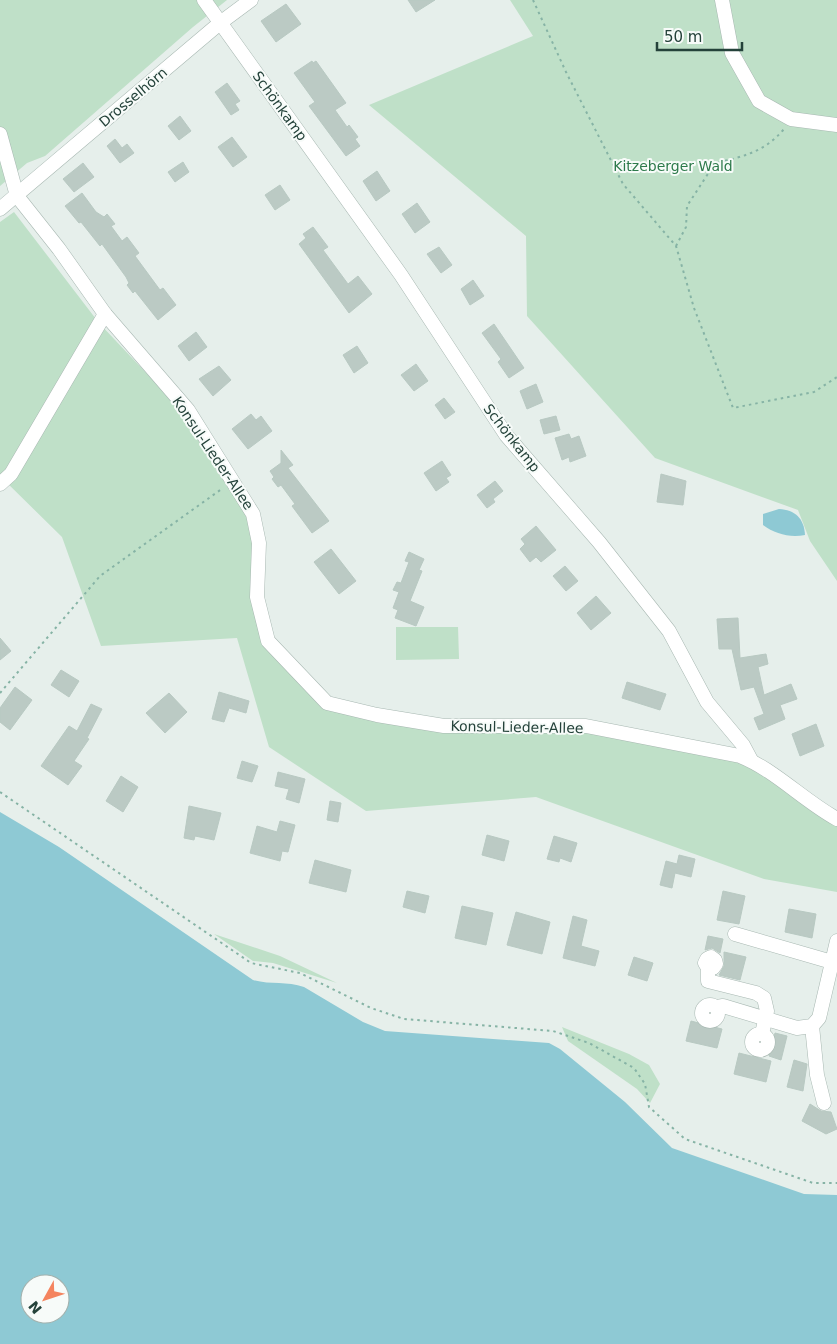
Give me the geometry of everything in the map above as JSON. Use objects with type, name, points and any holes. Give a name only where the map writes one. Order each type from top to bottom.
[{"type":"street","name":"Schönkamp","points":[[204,0],[401,275],[506,435],[598,542],[669,631],[707,702],[743,745],[751,760],[807,802],[837,820]]},
{"type":"street","name":"Drosselhörn","points":[[0,208],[17,196],[220,23],[251,0]]},
{"type":"street","points":[[722,0],[732,52],[759,101],[791,119],[837,125]]},
{"type":"street","name":"Konsul-Lieder-Allee","points":[[0,134],[17,196],[59,248],[104,314],[188,410],[253,514],[259,542],[257,597],[268,641],[327,703],[377,715],[444,726],[586,726],[740,756],[751,760]]},
{"type":"street","points":[[0,484],[11,474],[104,314]]},
{"type":"street","points":[[735,934],[832,962]]},
{"type":"street","points":[[717,1008],[723,1006],[798,1028],[812,1026],[819,1018],[837,941]]},
{"type":"street","points":[[708,968],[707,978],[712,983],[761,995],[766,1005],[760,1016],[762,1034]]},
{"type":"street","points":[[812,1026],[816,1075],[824,1103]]},
{"type":"path","points":[[533,0],[566,72],[623,184],[676,246],[694,308],[733,408],[814,392],[837,378]]},
{"type":"path","points":[[676,246],[686,227],[687,206],[714,163],[751,155],[763,149],[778,136],[791,119]]},
{"type":"path","points":[[0,693],[100,576],[233,482]]},
{"type":"path","points":[[0,793],[251,963],[300,973],[371,1008],[404,1019],[553,1031],[568,1034],[634,1068],[645,1084],[649,1107],[685,1139],[813,1183],[837,1183]]},
{"type":"green space","points":[[0,0],[227,0],[193,27],[45,156],[27,163],[0,186]]},
{"type":"green space","name":"Kitzeberger Wald","points":[[510,0],[837,0],[837,581],[810,541],[798,510],[655,458],[527,316],[526,236],[369,105],[533,36]]},
{"type":"green space","points":[[14,212],[99,323],[185,414],[250,516],[267,642],[326,704],[445,733],[585,731],[750,764],[837,821],[837,892],[764,879],[536,797],[366,811],[269,747],[237,638],[101,646],[62,537],[0,476],[0,222]]},
{"type":"green space","points":[[396,627],[458,627],[459,659],[396,660]]},
{"type":"green space","points":[[214,934],[280,956],[337,983],[273,963],[253,961]]},
{"type":"green space","points":[[562,1027],[629,1054],[649,1065],[660,1084],[650,1103],[637,1089],[568,1041]]},
{"type":"water","points":[[779,509],[790,511],[798,516],[803,524],[805,535],[783,534],[763,525],[763,514]]},
{"type":"water","points":[[0,812],[59,847],[253,980],[304,987],[363,1022],[385,1031],[549,1043],[560,1049],[625,1102],[672,1148],[804,1194],[837,1195],[837,1344],[0,1344]]},
{"type":"building","points":[[408,0],[435,0],[416,12]]},
{"type":"building","points":[[286,4],[301,24],[276,42],[261,21]]},
{"type":"building","points":[[312,61],[313,63],[316,61],[346,103],[335,110],[347,127],[349,125],[358,137],[355,139],[360,146],[346,156],[309,106],[315,102],[294,73]]},
{"type":"building","points":[[227,83],[240,101],[235,104],[239,110],[231,115],[215,92]]},
{"type":"building","points":[[180,116],[191,131],[179,140],[168,126]]},
{"type":"building","points":[[232,137],[247,157],[233,167],[218,147]]},
{"type":"building","points":[[115,139],[122,148],[127,144],[134,153],[120,163],[107,146]]},
{"type":"building","points":[[183,162],[189,172],[175,182],[168,172]]},
{"type":"building","points":[[83,163],[94,177],[74,192],[63,179]]},
{"type":"building","points":[[377,171],[390,191],[376,201],[363,181]]},
{"type":"building","points":[[280,185],[290,200],[275,210],[265,195]]},
{"type":"building","points":[[82,193],[96,212],[104,217],[107,214],[115,224],[111,226],[122,241],[127,237],[139,253],[135,256],[160,290],[163,288],[176,305],[158,320],[135,291],[133,293],[127,285],[129,283],[126,277],[102,244],[100,246],[81,222],[79,223],[65,206]]},
{"type":"building","points":[[417,203],[430,222],[415,233],[402,214]]},
{"type":"building","points":[[313,227],[328,247],[323,250],[348,284],[358,276],[372,294],[349,313],[299,244],[306,238],[303,234]]},
{"type":"building","points":[[439,247],[452,265],[441,273],[427,254]]},
{"type":"building","points":[[473,280],[484,296],[470,305],[461,289]]},
{"type":"building","points":[[494,324],[524,368],[509,378],[498,362],[501,359],[482,333]]},
{"type":"building","points":[[196,332],[207,347],[189,361],[178,346]]},
{"type":"building","points":[[357,346],[368,363],[354,373],[343,355]]},
{"type":"building","points":[[416,364],[428,381],[414,391],[401,375]]},
{"type":"building","points":[[219,366],[231,380],[213,396],[199,379]]},
{"type":"building","points":[[536,384],[543,402],[527,409],[520,391]]},
{"type":"building","points":[[444,398],[455,412],[445,419],[435,405]]},
{"type":"building","points":[[251,414],[256,420],[261,416],[272,431],[248,449],[232,429]]},
{"type":"building","points":[[556,416],[560,430],[544,434],[540,420]]},
{"type":"building","points":[[569,434],[571,439],[579,436],[586,456],[570,462],[569,457],[562,460],[555,438]]},
{"type":"building","points":[[281,450],[293,465],[288,468],[329,521],[312,533],[292,506],[295,504],[281,485],[278,487],[272,479],[274,477],[270,471],[281,463]]},
{"type":"building","points":[[442,461],[451,475],[446,478],[449,482],[436,491],[424,473]]},
{"type":"building","points":[[661,474],[686,481],[683,505],[657,502]]},
{"type":"building","points":[[495,481],[503,491],[493,499],[495,502],[487,508],[477,495]]},
{"type":"building","points":[[536,526],[556,550],[541,562],[536,557],[530,562],[520,549],[525,544],[521,539]]},
{"type":"building","points":[[331,549],[356,581],[339,594],[314,562]]},
{"type":"building","points":[[409,552],[424,559],[419,570],[422,571],[410,601],[424,607],[416,626],[395,618],[398,610],[393,608],[399,592],[393,590],[397,582],[401,583],[409,562],[405,561]]},
{"type":"building","points":[[565,566],[578,581],[566,591],[553,576]]},
{"type":"building","points":[[596,596],[611,613],[591,630],[577,613]]},
{"type":"building","points":[[738,618],[740,658],[766,654],[768,664],[758,667],[764,695],[791,684],[797,699],[780,705],[785,719],[759,730],[754,718],[764,714],[754,687],[741,690],[732,649],[719,649],[717,619]]},
{"type":"building","points":[[0,638],[11,651],[0,660]]},
{"type":"building","points":[[61,670],[79,681],[69,697],[51,685]]},
{"type":"building","points":[[627,682],[666,694],[660,710],[622,698]]},
{"type":"building","points":[[15,687],[32,700],[10,730],[0,722],[0,708]]},
{"type":"building","points":[[219,692],[249,701],[246,713],[229,708],[224,722],[212,719]]},
{"type":"building","points":[[169,693],[187,712],[165,733],[146,713]]},
{"type":"building","points":[[91,704],[102,709],[87,738],[89,739],[74,761],[82,766],[68,785],[41,766],[69,726],[77,731]]},
{"type":"building","points":[[816,724],[824,746],[800,756],[792,734]]},
{"type":"building","points":[[242,761],[258,766],[252,782],[237,778]]},
{"type":"building","points":[[278,772],[305,779],[299,803],[286,799],[289,789],[275,786]]},
{"type":"building","points":[[121,776],[138,787],[123,812],[106,801]]},
{"type":"building","points":[[330,801],[341,803],[338,822],[327,820]]},
{"type":"building","points":[[189,806],[221,813],[214,840],[195,836],[194,840],[184,838]]},
{"type":"building","points":[[280,821],[295,825],[288,852],[282,851],[280,861],[250,853],[257,826],[277,832]]},
{"type":"building","points":[[487,835],[509,841],[504,861],[482,855]]},
{"type":"building","points":[[554,836],[577,843],[571,862],[560,858],[559,862],[547,859]]},
{"type":"building","points":[[679,855],[695,859],[691,877],[675,873],[672,888],[660,885],[666,861],[677,864]]},
{"type":"building","points":[[315,860],[351,870],[346,892],[309,883]]},
{"type":"building","points":[[407,891],[429,896],[425,913],[403,907]]},
{"type":"building","points":[[723,891],[745,896],[739,924],[717,920]]},
{"type":"building","points":[[462,906],[493,913],[486,945],[455,938]]},
{"type":"building","points":[[789,909],[816,914],[812,938],[785,932]]},
{"type":"building","points":[[516,912],[550,922],[542,954],[507,945]]},
{"type":"building","points":[[573,916],[587,920],[581,946],[599,951],[595,966],[563,958]]},
{"type":"building","points":[[708,936],[723,939],[720,953],[712,948],[705,950]]},
{"type":"building","points":[[724,952],[746,957],[740,980],[719,975],[724,966]]},
{"type":"building","points":[[634,957],[653,963],[647,981],[628,975]]},
{"type":"building","points":[[691,1021],[722,1029],[717,1048],[686,1041]]},
{"type":"building","points":[[775,1033],[787,1036],[781,1060],[769,1056]]},
{"type":"building","points":[[739,1053],[771,1061],[766,1082],[734,1074]]},
{"type":"building","points":[[794,1060],[807,1064],[803,1091],[787,1087]]},
{"type":"building","points":[[810,1104],[821,1111],[831,1112],[837,1129],[826,1134],[802,1121]]}]
